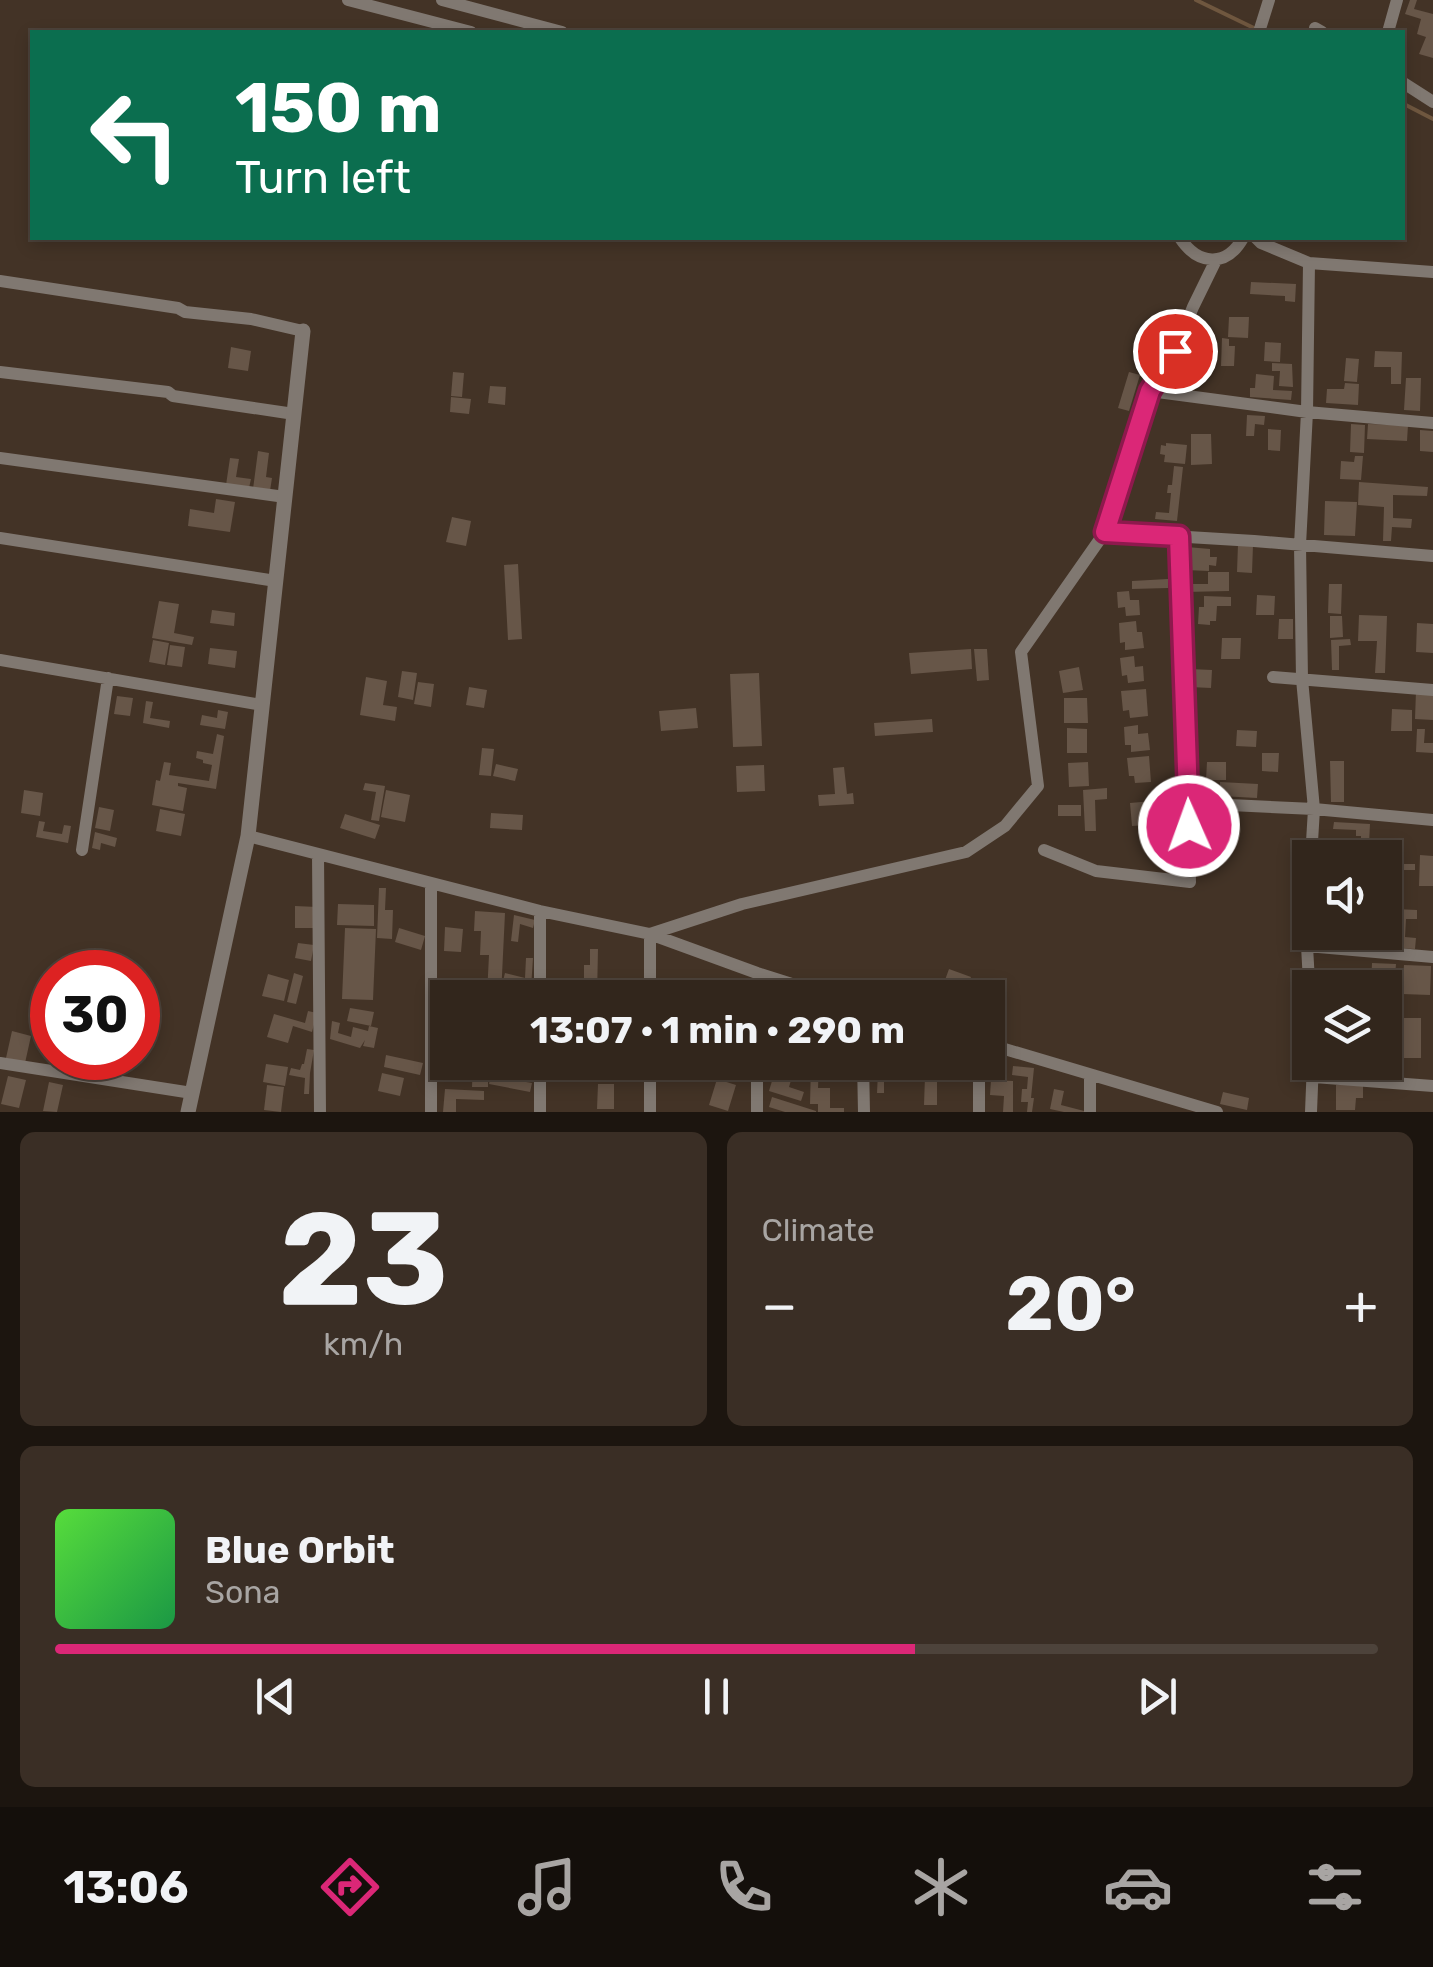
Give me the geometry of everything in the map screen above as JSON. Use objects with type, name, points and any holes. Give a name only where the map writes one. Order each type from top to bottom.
[{"type":"street","points":[[348,0],[463,30]]},
{"type":"street","points":[[442,0],[554,30]]},
{"type":"street","points":[[1389,30],[1397,0]]},
{"type":"street","points":[[1260,30],[1268,4]]},
{"type":"street","points":[[1405,84],[1433,102]]},
{"type":"street","points":[[1182,240],[1191,252],[1216,260]]},
{"type":"street","points":[[650,934],[742,904],[966,852],[1005,826],[1038,786],[1021,652],[1105,532],[1150,391],[1175,351],[1216,260],[1235,249],[1241,240]]},
{"type":"street","points":[[1258,240],[1309,263],[1433,272]]},
{"type":"street","points":[[1309,263],[1300,545],[1302,679],[1314,809],[1313,840]]},
{"type":"street","points":[[0,281],[185,312],[250,318],[303,332],[248,836],[188,1112]]},
{"type":"street","points":[[0,372],[168,392],[173,396],[294,414]]},
{"type":"street","points":[[1150,391],[1307,412],[1433,423]]},
{"type":"street","points":[[0,458],[285,496]]},
{"type":"street","points":[[1105,532],[1433,556]]},
{"type":"street","points":[[1044,850],[1096,871],[1190,882],[1179,536]]},
{"type":"street","points":[[0,538],[276,581]]},
{"type":"street","points":[[0,660],[262,705]]},
{"type":"street","points":[[1273,677],[1433,690]]},
{"type":"street","points":[[82,850],[108,678]]},
{"type":"street","points":[[1188,803],[1433,820]]},
{"type":"street","points":[[248,836],[540,911],[650,934],[778,980]]},
{"type":"street","points":[[318,854],[320,1112]]},
{"type":"street","points":[[431,883],[431,1112]]},
{"type":"street","points":[[540,911],[540,980]]},
{"type":"street","points":[[650,934],[650,980]]},
{"type":"street","points":[[1353,950],[1433,957]]},
{"type":"street","points":[[756,973],[756,980]]},
{"type":"street","points":[[1005,1049],[1198,1110],[1218,1112]]},
{"type":"street","points":[[0,1063],[192,1092]]},
{"type":"street","points":[[1090,1075],[1090,1112]]},
{"type":"street","points":[[540,1080],[540,1112]]},
{"type":"street","points":[[650,1080],[650,1112]]},
{"type":"street","points":[[757,1080],[757,1112]]},
{"type":"street","points":[[864,1080],[864,1112]]},
{"type":"street","points":[[979,1080],[979,1112]]},
{"type":"street","points":[[1312,1112],[1314,1080]]},
{"type":"street","points":[[1388,1080],[1433,1086]]},
{"type":"building","points":[[1410,0],[1417,0],[1414,9],[1433,14],[1433,58],[1419,54],[1426,37],[1417,34],[1421,19],[1405,14]]},
{"type":"building","points":[[1251,282],[1296,284],[1295,302],[1285,301],[1285,296],[1250,294]]},
{"type":"building","points":[[1229,317],[1249,317],[1248,338],[1228,337]]},
{"type":"building","points":[[1222,338],[1229,339],[1229,346],[1235,346],[1234,366],[1221,366]]},
{"type":"building","points":[[1265,342],[1281,343],[1280,362],[1264,361]]},
{"type":"building","points":[[231,347],[251,351],[248,371],[228,368]]},
{"type":"building","points":[[1375,351],[1402,352],[1401,384],[1391,384],[1391,367],[1374,367]]},
{"type":"building","points":[[1346,358],[1359,359],[1357,382],[1344,381]]},
{"type":"building","points":[[1272,363],[1292,364],[1293,387],[1279,386],[1280,371],[1272,371]]},
{"type":"building","points":[[453,372],[464,373],[462,397],[451,396]]},
{"type":"building","points":[[1129,372],[1140,375],[1129,411],[1118,408]]},
{"type":"building","points":[[1256,374],[1274,376],[1273,390],[1292,391],[1291,400],[1250,397]]},
{"type":"building","points":[[1406,378],[1421,378],[1420,411],[1404,410]]},
{"type":"building","points":[[1345,383],[1359,384],[1358,405],[1326,403],[1327,389],[1344,389]]},
{"type":"building","points":[[490,386],[506,387],[505,405],[488,403]]},
{"type":"building","points":[[451,397],[471,399],[469,414],[450,412]]},
{"type":"building","points":[[1247,415],[1265,416],[1264,425],[1255,424],[1254,436],[1246,436]]},
{"type":"building","points":[[1351,424],[1365,425],[1364,453],[1350,452]]},
{"type":"building","points":[[1368,424],[1408,425],[1407,441],[1367,439]]},
{"type":"building","points":[[1268,429],[1281,430],[1280,451],[1268,450]]},
{"type":"building","points":[[1420,430],[1433,431],[1433,452],[1420,451]]},
{"type":"building","points":[[1191,434],[1211,434],[1212,464],[1191,465]]},
{"type":"building","points":[[1161,445],[1187,445],[1185,464],[1164,462],[1165,455],[1160,454]]},
{"type":"building","points":[[258,451],[269,453],[266,477],[272,478],[270,491],[253,489]]},
{"type":"building","points":[[1355,456],[1363,456],[1361,480],[1340,479],[1341,461],[1354,462]]},
{"type":"building","points":[[230,458],[239,459],[236,477],[251,479],[249,488],[226,485]]},
{"type":"building","points":[[1174,466],[1183,467],[1177,521],[1155,519],[1156,512],[1169,513],[1171,493],[1167,493]]},
{"type":"building","points":[[1359,482],[1428,487],[1427,496],[1393,495],[1393,518],[1412,519],[1411,528],[1392,527],[1391,541],[1383,541],[1384,507],[1358,505]]},
{"type":"building","points":[[216,499],[235,502],[230,532],[188,526],[190,509],[214,513]]},
{"type":"building","points":[[1325,501],[1357,502],[1355,536],[1324,535]]},
{"type":"building","points":[[452,517],[471,521],[466,546],[446,542]]},
{"type":"building","points":[[1238,544],[1253,545],[1252,573],[1237,572]]},
{"type":"building","points":[[1187,547],[1210,549],[1210,557],[1217,557],[1216,566],[1209,565],[1209,571],[1185,570]]},
{"type":"building","points":[[518,564],[522,639],[508,640],[504,565]]},
{"type":"building","points":[[1208,572],[1229,572],[1229,591],[1185,592],[1185,584],[1208,584]]},
{"type":"building","points":[[1168,579],[1168,588],[1132,589],[1132,581]]},
{"type":"building","points":[[1329,584],[1342,584],[1341,614],[1328,613]]},
{"type":"building","points":[[1129,591],[1130,600],[1139,600],[1140,615],[1126,616],[1125,607],[1118,608],[1117,592]]},
{"type":"building","points":[[1257,595],[1275,596],[1274,615],[1256,615]]},
{"type":"building","points":[[1204,596],[1231,597],[1231,606],[1217,606],[1216,621],[1210,621],[1210,625],[1198,624]]},
{"type":"building","points":[[159,601],[179,604],[174,633],[194,637],[192,645],[152,638]]},
{"type":"building","points":[[212,610],[235,613],[234,626],[210,623]]},
{"type":"building","points":[[1359,615],[1387,616],[1385,673],[1375,673],[1377,641],[1358,641]]},
{"type":"building","points":[[1330,616],[1342,616],[1343,637],[1330,638]]},
{"type":"building","points":[[1279,619],[1293,619],[1293,639],[1278,639]]},
{"type":"building","points":[[1136,621],[1144,648],[1125,650],[1125,642],[1120,643],[1119,623]]},
{"type":"building","points":[[1417,623],[1433,624],[1433,653],[1416,652]]},
{"type":"building","points":[[1222,638],[1241,638],[1240,659],[1221,659]]},
{"type":"building","points":[[1350,639],[1351,645],[1339,646],[1339,670],[1332,670],[1331,640]]},
{"type":"building","points":[[153,640],[169,643],[165,665],[149,662]]},
{"type":"building","points":[[170,645],[185,647],[182,667],[167,665]]},
{"type":"building","points":[[210,648],[237,651],[235,668],[208,664]]},
{"type":"building","points":[[971,649],[972,669],[911,674],[909,653]]},
{"type":"building","points":[[974,649],[987,649],[989,680],[977,681]]},
{"type":"building","points":[[1134,656],[1135,667],[1143,666],[1144,681],[1128,683],[1127,675],[1122,676],[1120,658]]},
{"type":"building","points":[[1079,667],[1083,690],[1063,693],[1059,671]]},
{"type":"building","points":[[1190,669],[1212,670],[1211,688],[1190,687]]},
{"type":"building","points":[[402,671],[417,673],[413,700],[398,697]]},
{"type":"building","points":[[759,673],[762,746],[733,747],[730,674]]},
{"type":"building","points":[[366,677],[387,681],[383,705],[397,707],[395,721],[360,715]]},
{"type":"building","points":[[418,682],[434,684],[431,707],[414,704]]},
{"type":"building","points":[[469,687],[487,690],[484,708],[466,705]]},
{"type":"building","points":[[1146,689],[1148,716],[1130,718],[1129,710],[1123,711],[1121,691]]},
{"type":"building","points":[[1416,691],[1433,692],[1433,720],[1415,719]]},
{"type":"building","points":[[117,696],[133,698],[130,716],[114,714]]},
{"type":"building","points":[[1064,698],[1087,698],[1088,723],[1064,723]]},
{"type":"building","points":[[146,701],[153,702],[150,718],[170,721],[169,728],[143,723]]},
{"type":"building","points":[[696,708],[698,728],[661,731],[659,711]]},
{"type":"building","points":[[1392,709],[1412,710],[1412,731],[1391,731]]},
{"type":"building","points":[[218,710],[228,712],[225,729],[200,725],[202,715],[217,718]]},
{"type":"building","points":[[932,719],[933,732],[875,736],[874,723]]},
{"type":"building","points":[[1138,725],[1138,734],[1148,733],[1150,750],[1131,752],[1131,745],[1125,745],[1124,727]]},
{"type":"building","points":[[1067,728],[1087,729],[1087,753],[1067,753]]},
{"type":"building","points":[[1417,729],[1425,729],[1424,743],[1433,743],[1433,753],[1416,752]]},
{"type":"building","points":[[1237,730],[1257,731],[1256,747],[1236,746]]},
{"type":"building","points":[[217,734],[224,736],[216,789],[178,783],[187,788],[183,811],[152,805],[164,762],[171,763],[169,775],[209,781],[212,765],[196,758],[197,751],[213,754]]},
{"type":"building","points":[[482,748],[494,749],[491,776],[479,775]]},
{"type":"building","points":[[1262,753],[1279,753],[1278,772],[1262,771]]},
{"type":"building","points":[[1149,756],[1151,782],[1135,783],[1134,776],[1129,776],[1127,758]]},
{"type":"building","points":[[1330,761],[1344,761],[1344,802],[1331,802]]},
{"type":"building","points":[[1088,762],[1089,786],[1069,787],[1068,763]]},
{"type":"building","points":[[1207,762],[1226,762],[1226,780],[1206,780]]},
{"type":"building","points":[[496,764],[518,769],[515,781],[493,776]]},
{"type":"building","points":[[764,765],[765,791],[737,792],[736,766]]},
{"type":"building","points":[[844,767],[847,794],[853,793],[854,804],[819,806],[818,795],[835,794],[833,768]]},
{"type":"building","points":[[1220,782],[1258,784],[1257,798],[1220,796]]},
{"type":"building","points":[[365,783],[385,786],[379,821],[371,820],[376,792],[363,790]]},
{"type":"building","points":[[1107,788],[1107,799],[1095,800],[1096,831],[1085,831],[1083,790]]},
{"type":"building","points":[[24,790],[43,793],[40,816],[21,813]]},
{"type":"building","points":[[386,790],[410,795],[405,822],[381,817]]},
{"type":"building","points":[[1175,799],[1177,830],[1161,832],[1161,824],[1132,826],[1130,803]]},
{"type":"building","points":[[1058,805],[1081,805],[1081,816],[1058,816]]},
{"type":"building","points":[[99,807],[114,810],[110,831],[95,828]]},
{"type":"building","points":[[160,809],[185,814],[181,836],[156,831]]},
{"type":"building","points":[[491,813],[523,815],[522,830],[490,828]]},
{"type":"building","points":[[345,814],[380,825],[375,839],[340,828]]},
{"type":"building","points":[[39,821],[45,822],[43,831],[62,834],[64,825],[71,826],[68,843],[36,837]]},
{"type":"building","points":[[1334,822],[1370,824],[1369,840],[1361,840],[1356,830],[1333,829]]},
{"type":"building","points":[[95,832],[117,838],[115,847],[101,843],[100,850],[92,848]]},
{"type":"building","points":[[1420,855],[1433,856],[1433,886],[1419,886]]},
{"type":"building","points":[[1402,864],[1415,864],[1415,870],[1402,870]]},
{"type":"building","points":[[379,888],[386,888],[385,910],[393,910],[392,939],[377,938]]},
{"type":"building","points":[[338,904],[374,905],[374,926],[337,925]]},
{"type":"building","points":[[295,906],[317,907],[316,928],[295,928]]},
{"type":"building","points":[[1402,909],[1417,910],[1417,919],[1406,919],[1405,937],[1416,938],[1415,949],[1402,948]]},
{"type":"building","points":[[475,911],[505,913],[502,980],[488,980],[489,955],[480,955],[481,931],[474,931]]},
{"type":"building","points":[[514,915],[535,920],[533,928],[520,924],[518,942],[511,941]]},
{"type":"building","points":[[445,927],[463,929],[461,952],[444,951]]},
{"type":"building","points":[[345,928],[376,929],[373,1000],[342,999]]},
{"type":"building","points":[[399,928],[425,936],[421,950],[395,942]]},
{"type":"building","points":[[298,943],[314,945],[311,961],[295,958]]},
{"type":"building","points":[[590,949],[598,949],[597,980],[584,980],[584,965],[590,965]]},
{"type":"building","points":[[526,958],[533,958],[532,980],[503,980],[505,973],[525,978]]},
{"type":"building","points":[[1372,963],[1396,964],[1396,970],[1372,970]]},
{"type":"building","points":[[1404,965],[1431,966],[1430,995],[1402,994]]},
{"type":"building","points":[[949,969],[971,977],[970,980],[945,980]]},
{"type":"building","points":[[294,973],[303,976],[296,1004],[287,1002]]},
{"type":"building","points":[[268,974],[289,980],[284,1001],[262,996]]},
{"type":"building","points":[[350,1008],[374,1012],[371,1026],[347,1021]]},
{"type":"building","points":[[308,1011],[317,1013],[312,1032],[293,1026],[288,1043],[267,1037],[274,1014],[305,1023]]},
{"type":"building","points":[[1402,1018],[1421,1018],[1421,1058],[1402,1058]]},
{"type":"building","points":[[332,1021],[340,1023],[338,1033],[351,1037],[353,1027],[368,1031],[369,1026],[378,1028],[374,1048],[363,1046],[365,1040],[360,1048],[330,1039]]},
{"type":"building","points":[[12,1031],[30,1036],[25,1063],[6,1058]]},
{"type":"building","points":[[307,1049],[314,1050],[309,1094],[304,1094],[305,1078],[289,1075],[291,1068],[300,1070]]},
{"type":"building","points":[[386,1055],[423,1063],[420,1075],[384,1067]]},
{"type":"building","points":[[266,1064],[288,1067],[285,1086],[263,1082]]},
{"type":"building","points":[[1013,1066],[1034,1068],[1032,1112],[1027,1112],[1028,1102],[1021,1102],[1028,1077],[1012,1075]]},
{"type":"building","points":[[382,1073],[404,1078],[400,1096],[378,1091]]},
{"type":"building","points":[[8,1076],[26,1080],[19,1108],[1,1104]]},
{"type":"building","points":[[472,1080],[488,1080],[488,1087],[472,1087]]},
{"type":"building","points":[[490,1080],[532,1083],[530,1092],[489,1084]]},
{"type":"building","points":[[717,1080],[736,1085],[728,1111],[709,1105]]},
{"type":"building","points":[[772,1080],[791,1080],[789,1087],[804,1092],[801,1101],[769,1091]]},
{"type":"building","points":[[811,1080],[818,1080],[818,1088],[830,1088],[830,1108],[844,1108],[844,1112],[818,1112],[818,1104],[810,1104]]},
{"type":"building","points":[[878,1080],[884,1080],[884,1093],[877,1093]]},
{"type":"building","points":[[925,1080],[937,1080],[937,1105],[924,1105]]},
{"type":"building","points":[[991,1080],[1013,1081],[1013,1112],[1003,1112],[1004,1096],[990,1095]]},
{"type":"building","points":[[49,1082],[63,1085],[57,1112],[43,1111]]},
{"type":"building","points":[[598,1084],[614,1084],[614,1109],[597,1109]]},
{"type":"building","points":[[267,1085],[284,1087],[281,1112],[264,1110]]},
{"type":"building","points":[[1336,1085],[1363,1085],[1363,1098],[1356,1098],[1355,1110],[1336,1110]]},
{"type":"building","points":[[445,1089],[484,1091],[484,1100],[456,1099],[456,1112],[443,1112]]},
{"type":"building","points":[[1054,1089],[1064,1091],[1061,1105],[1088,1112],[1050,1109]]},
{"type":"building","points":[[1223,1092],[1249,1098],[1247,1110],[1220,1104]]},
{"type":"building","points":[[772,1097],[816,1112],[785,1112],[769,1107]]},
{"type":"waterway","points":[[1196,0],[1258,30]]},
{"type":"waterway","points":[[1405,105],[1433,119]]},
{"type":"route","points":[[1175,351],[1150,391],[1105,532],[1179,536],[1189,826]]}]
